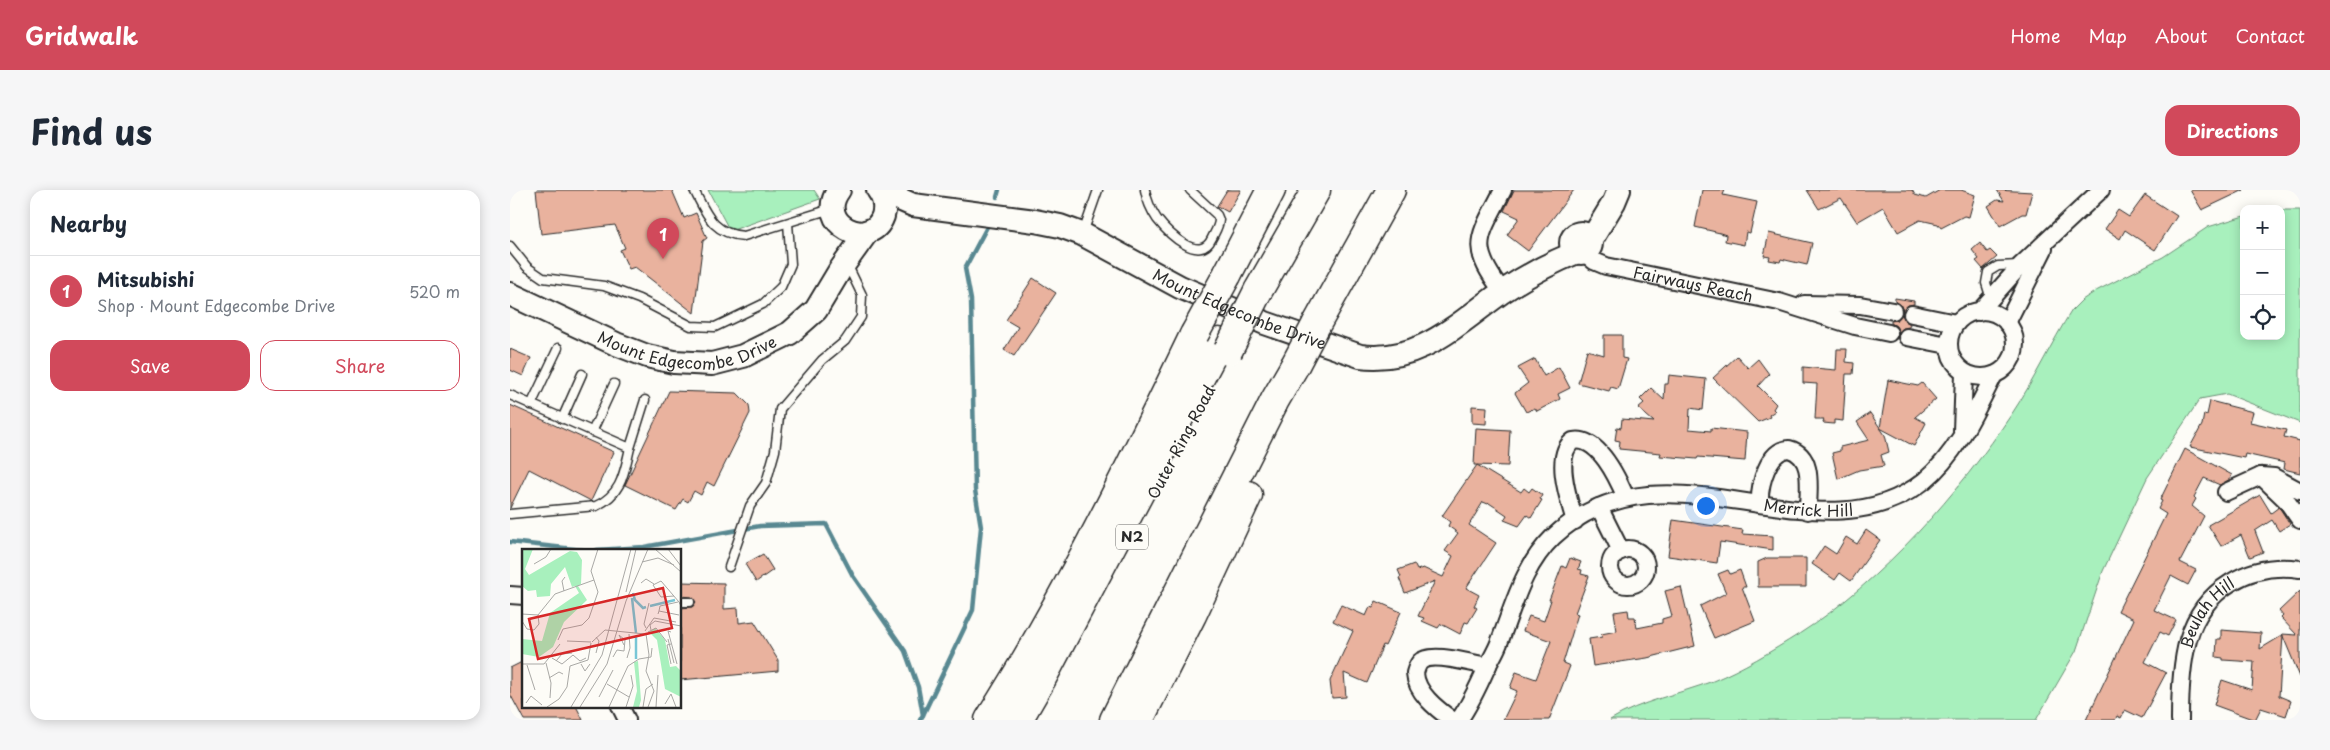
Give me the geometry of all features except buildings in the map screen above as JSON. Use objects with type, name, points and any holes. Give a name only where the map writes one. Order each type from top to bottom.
[{"type":"highway","points":[[1245,283],[1271,190]]},
{"type":"highway","points":[[1018,720],[1040,682],[1245,283],[1301,190]]},
{"type":"highway","name":"Outer Ring Road","points":[[1031,720],[1108,583],[1214,343],[1245,283],[1316,190]]},
{"type":"highway","points":[[1138,720],[1192,615],[1303,368],[1385,201]]},
{"type":"highway","points":[[988,720],[1026,662],[1121,486],[1214,343]]},
{"type":"highway","points":[[1114,720],[1275,400],[1303,368]]},
{"type":"highway","points":[[1124,720],[1275,400]]},
{"type":"street","name":"Mount Edgecombe Drive","points":[[879,190],[913,205],[1035,221],[1082,234],[1180,287],[1265,323],[1360,356],[1373,358],[1389,358],[1425,346],[1503,292],[1583,245]]},
{"type":"street","points":[[837,207],[850,231],[860,233],[874,226],[885,204],[879,190]]},
{"type":"street","points":[[1503,190],[1483,229],[1479,248],[1481,259],[1503,292]]},
{"type":"street","points":[[1583,245],[1607,212],[1618,190]]},
{"type":"street","points":[[1979,312],[2021,265],[2102,190]]},
{"type":"street","name":"Mount Edgecombe Drive","points":[[510,294],[616,344],[647,356],[674,362],[712,364],[743,356],[790,333],[816,310],[843,266],[874,226],[913,205]]},
{"type":"street","points":[[837,207],[843,266]]},
{"type":"street","points":[[2007,323],[2047,242]]},
{"type":"street","name":"Fairways Reach","points":[[1583,245],[1606,266],[1780,302],[1855,326],[1889,333]]},
{"type":"street","name":"Fairways Reach","points":[[1780,302],[1860,305],[1893,312]]},
{"type":"street","points":[[1979,312],[1999,316],[2007,323],[2015,342],[2010,362],[2003,370],[1994,375],[1974,377],[1964,373],[1953,361],[1948,346],[1950,334],[1962,317],[1979,312]]},
{"type":"street","points":[[1912,314],[1956,324]]},
{"type":"street","points":[[1908,337],[1948,346]]},
{"type":"street","points":[[1962,434],[1964,373]]},
{"type":"street","name":"Merrick Hill","points":[[1459,720],[1480,686],[1499,645],[1518,590],[1535,558],[1554,537],[1575,520],[1599,507],[1626,498],[1651,494],[1690,495],[1808,511],[1855,510],[1895,499],[1930,474],[1944,461],[1962,434],[1994,375]]},
{"type":"street","points":[[1575,520],[1568,500],[1563,458],[1567,446],[1573,441],[1585,440],[1592,444],[1616,475],[1626,498]]},
{"type":"street","points":[[1760,503],[1760,493],[1770,465],[1778,453],[1790,450],[1799,454],[1806,463],[1808,511]]},
{"type":"street","points":[[2226,492],[2261,476],[2274,477],[2300,491]]},
{"type":"street","points":[[2261,476],[2286,500],[2300,520]]},
{"type":"street","points":[[1599,507],[1621,551]]},
{"type":"street","name":"Beulah Hill","points":[[2180,720],[2188,638],[2204,608],[2228,584],[2245,574],[2266,568],[2300,569]]},
{"type":"street","points":[[1452,720],[1441,712],[1419,687],[1415,673],[1420,662],[1428,658],[1439,658],[1488,666]]},
{"type":"street","points":[[621,708],[627,720]]},
{"type":"lane","points":[[694,190],[710,220],[720,230],[730,235],[744,236],[837,207]]},
{"type":"lane","points":[[1082,234],[1098,190]]},
{"type":"lane","points":[[1144,190],[1148,203],[1158,220],[1178,240],[1189,247],[1199,249],[1211,241],[1219,220],[1217,215],[1190,190]]},
{"type":"lane","points":[[510,246],[527,267],[543,278],[604,286],[639,299],[691,326],[715,328],[763,304],[781,287],[791,264],[788,223]]},
{"type":"lane","points":[[729,567],[750,506],[766,483],[775,451],[780,409],[822,360],[845,341],[861,317],[862,295],[843,266]]},
{"type":"lane","points":[[531,405],[558,348]]},
{"type":"lane","points":[[562,419],[582,374]]},
{"type":"lane","points":[[592,432],[614,384]]},
{"type":"lane","points":[[510,395],[630,448]]},
{"type":"lane","points":[[510,514],[596,506],[608,501],[620,485],[645,400]]},
{"type":"lane","points":[[681,602],[690,602]]},
{"type":"green space","points":[[708,190],[814,190],[820,199],[730,231]]},
{"type":"green space","points":[[2285,210],[2300,210],[2300,423],[2227,394],[2200,399],[2147,478],[2103,571],[2076,651],[2036,720],[1610,720],[1622,713],[1660,698],[1713,681],[1746,665],[1799,634],[1830,613],[1860,589],[1917,534],[1969,473],[2013,412],[2072,310],[2082,300],[2096,291],[2163,257],[2208,227],[2240,217],[2240,340],[2285,340]]},
{"type":"waterway","points":[[997,197],[999,190]]},
{"type":"waterway","points":[[923,715],[973,610],[981,527],[975,490],[971,300],[965,268],[988,225]]},
{"type":"waterway","points":[[613,549],[644,547],[760,526],[826,524],[853,576],[905,651],[918,687],[923,715],[920,720]]},
{"type":"waterway","points":[[510,542],[574,549]]},
{"type":"place","name":"Mitsubishi","points":[[663,259]]}]
